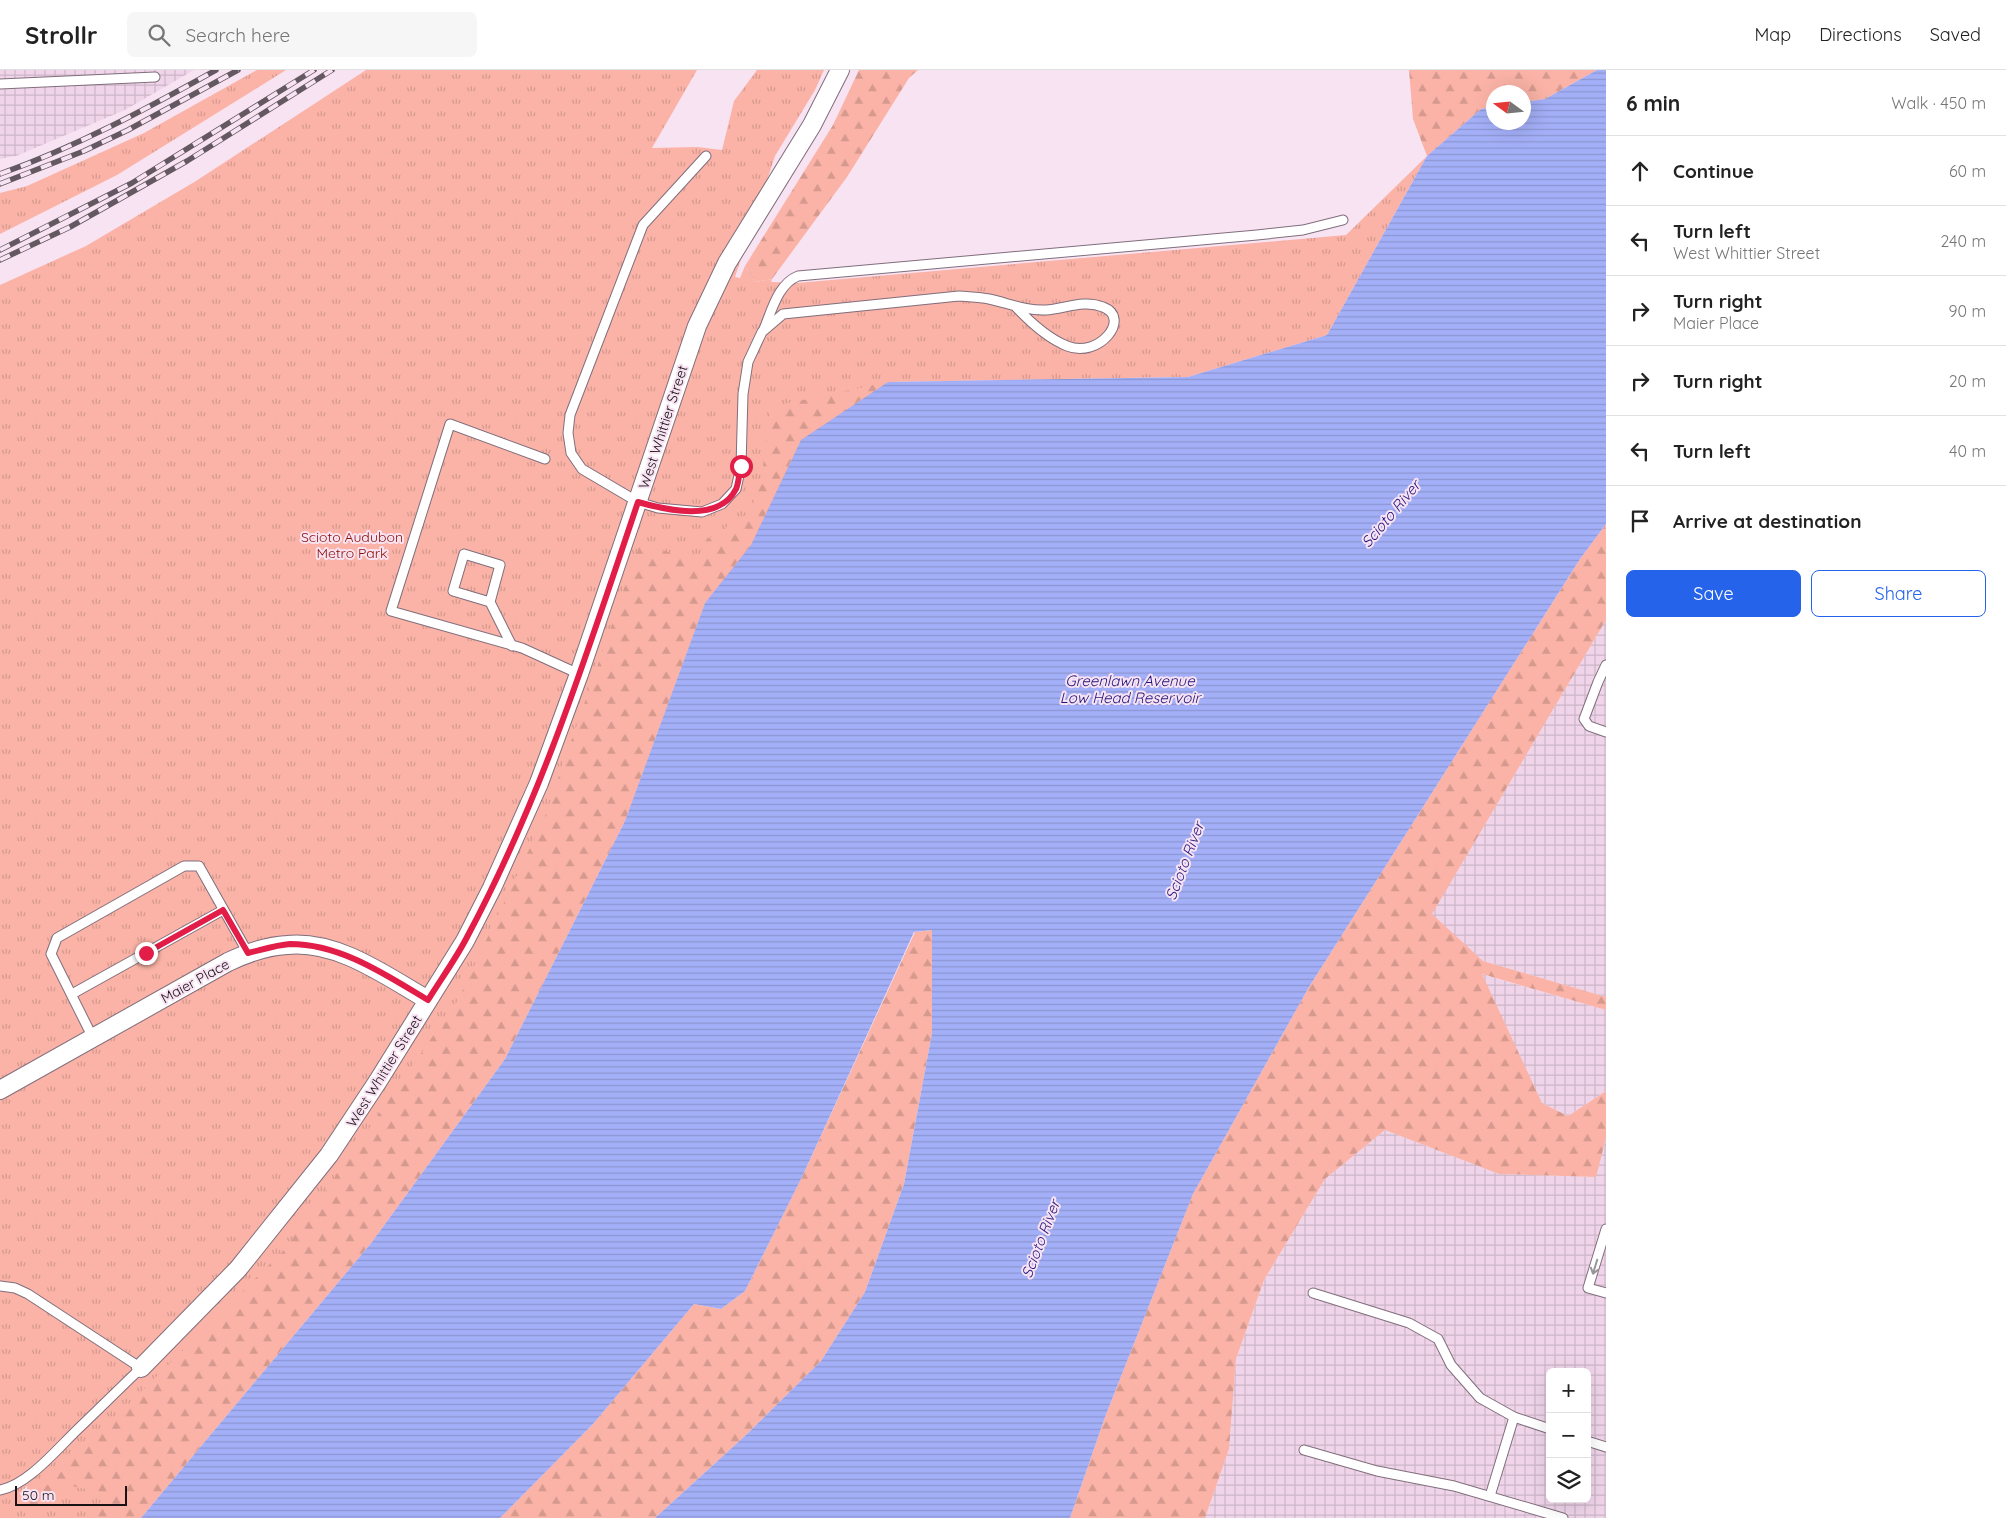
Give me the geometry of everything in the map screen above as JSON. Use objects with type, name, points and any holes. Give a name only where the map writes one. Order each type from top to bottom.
[{"type":"street","name":"West Whittier Street","points":[[141,1368],[238,1269],[308,1183],[378,1081],[465,941],[492,888],[539,784],[579,674],[697,326],[711,294],[740,240],[825,102],[840,70]]},
{"type":"street","name":"Maier Place","points":[[0,1090],[228,962],[248,953],[288,944],[325,949],[349,957],[428,1000]]},
{"type":"lane","points":[[0,84],[155,77]]},
{"type":"lane","points":[[706,156],[643,224],[570,415],[568,433],[571,452],[582,469],[638,502],[658,508],[702,512],[722,504],[736,489],[741,466],[743,394],[748,362],[784,286],[791,279],[798,276],[1257,235],[1303,230],[1343,220]]},
{"type":"lane","points":[[762,332],[783,314],[959,296],[988,299],[1015,306],[1046,310],[1086,304],[1103,307],[1109,311],[1112,317],[1112,327],[1109,336],[1102,343],[1082,348],[1068,347],[1029,320],[1015,306]]},
{"type":"lane","points":[[545,459],[450,424],[391,611],[512,646],[579,674]]},
{"type":"lane","points":[[490,602],[453,591],[464,554],[500,565],[490,602],[512,646]]},
{"type":"lane","points":[[1606,666],[1584,719],[1589,726],[1606,732]]},
{"type":"lane","points":[[93,1038],[51,954],[57,938],[184,866],[199,866],[248,953]]},
{"type":"lane","points":[[72,994],[223,910]]},
{"type":"lane","points":[[1606,1229],[1588,1288],[1606,1293]]},
{"type":"lane","points":[[0,1286],[15,1288],[28,1294],[141,1368],[25,1478],[6,1489],[0,1490]]},
{"type":"lane","points":[[1313,1293],[1409,1323],[1438,1339],[1451,1365],[1480,1398],[1514,1417],[1546,1428]]},
{"type":"lane","points":[[1490,1496],[1514,1417]]},
{"type":"lane","points":[[1591,1442],[1606,1447]]},
{"type":"lane","points":[[1304,1450],[1376,1471],[1454,1486],[1563,1518]]},
{"type":"shaded area","points":[[0,70],[194,70],[125,110],[16,156],[0,159]]},
{"type":"shaded area","points":[[1606,620],[1606,997],[1483,961],[1431,915]]},
{"type":"shaded area","points":[[1481,974],[1606,1010],[1606,1091],[1568,1116],[1542,1103]]},
{"type":"shaded area","points":[[1385,1130],[1499,1174],[1595,1177],[1606,1138],[1606,1518],[1205,1518],[1229,1449],[1236,1359],[1264,1280],[1325,1179]]},
{"type":"green space","points":[[257,70],[286,70],[117,175],[0,234],[0,193],[27,186],[144,133]]},
{"type":"green space","name":"Scioto Audubon Metro Park","points":[[366,70],[697,70],[652,148],[697,147],[722,150],[734,101],[757,70],[824,70],[815,90],[775,156],[735,277],[740,278],[745,266],[755,282],[772,279],[771,282],[797,283],[1346,235],[1427,156],[1327,335],[1188,377],[888,382],[705,603],[625,821],[141,1518],[0,1518],[0,285],[86,246],[196,181]]},
{"type":"green space","points":[[859,70],[918,70],[909,78],[847,177],[772,279],[755,282],[745,266],[833,125]]},
{"type":"green space","points":[[1409,70],[1597,70],[1545,99],[1531,101],[1531,85],[1486,85],[1486,108],[1481,109],[1427,156],[1413,119]]},
{"type":"green space","points":[[888,382],[801,440],[751,545],[705,603],[625,821],[505,1059],[372,1242],[141,1518],[85,1518],[105,1497],[101,1492],[71,1486],[28,1517],[22,1510],[285,1249],[458,1000],[545,816],[640,544],[700,561],[706,540],[749,513],[761,484],[770,407]]},
{"type":"green space","points":[[1606,524],[1606,620],[1432,914],[1483,961],[1606,997],[1606,1010],[1482,974],[1542,1103],[1568,1116],[1606,1091],[1606,1138],[1596,1177],[1499,1174],[1385,1130],[1325,1179],[1264,1280],[1236,1359],[1229,1449],[1205,1518],[1070,1518],[1105,1417],[1193,1194],[1309,987],[1580,559]]},
{"type":"green space","points":[[932,930],[932,1033],[904,1184],[865,1292],[821,1361],[746,1435],[655,1518],[500,1518],[593,1424],[694,1304],[721,1309],[745,1291],[802,1177],[915,932]]},
{"type":"water","name":"Greenlawn Avenue Low Head Reservoir","points":[[1597,70],[1606,70],[1606,524],[1580,559],[1309,987],[1193,1194],[1105,1417],[1070,1518],[655,1518],[746,1435],[821,1361],[865,1292],[904,1184],[932,1033],[932,930],[914,932],[802,1177],[745,1291],[721,1309],[694,1304],[593,1424],[500,1518],[141,1518],[372,1242],[505,1059],[625,821],[705,603],[751,545],[801,440],[888,382],[1188,377],[1327,335],[1427,156],[1481,109],[1486,108],[1486,130],[1531,130],[1531,101],[1545,99]]},
{"type":"railway","points":[[0,174],[57,152],[137,113],[216,70]]},
{"type":"railway","points":[[0,184],[84,151],[128,130],[238,70]]},
{"type":"railway","points":[[0,250],[132,183],[314,70]]},
{"type":"railway","points":[[0,260],[70,227],[187,161],[332,70]]},
{"type":"route","points":[[146,953],[223,910],[248,953],[288,944],[325,949],[349,957],[376,970],[428,1000],[465,941],[509,853],[539,784],[638,502],[658,508],[702,512],[722,504],[736,489],[741,466]]},
{"type":"water label","name":"Scioto River","points":[[1391,514]]},
{"type":"water label","name":"Scioto River","points":[[1185,861]]},
{"type":"water label","name":"Scioto River","points":[[1041,1239]]}]
